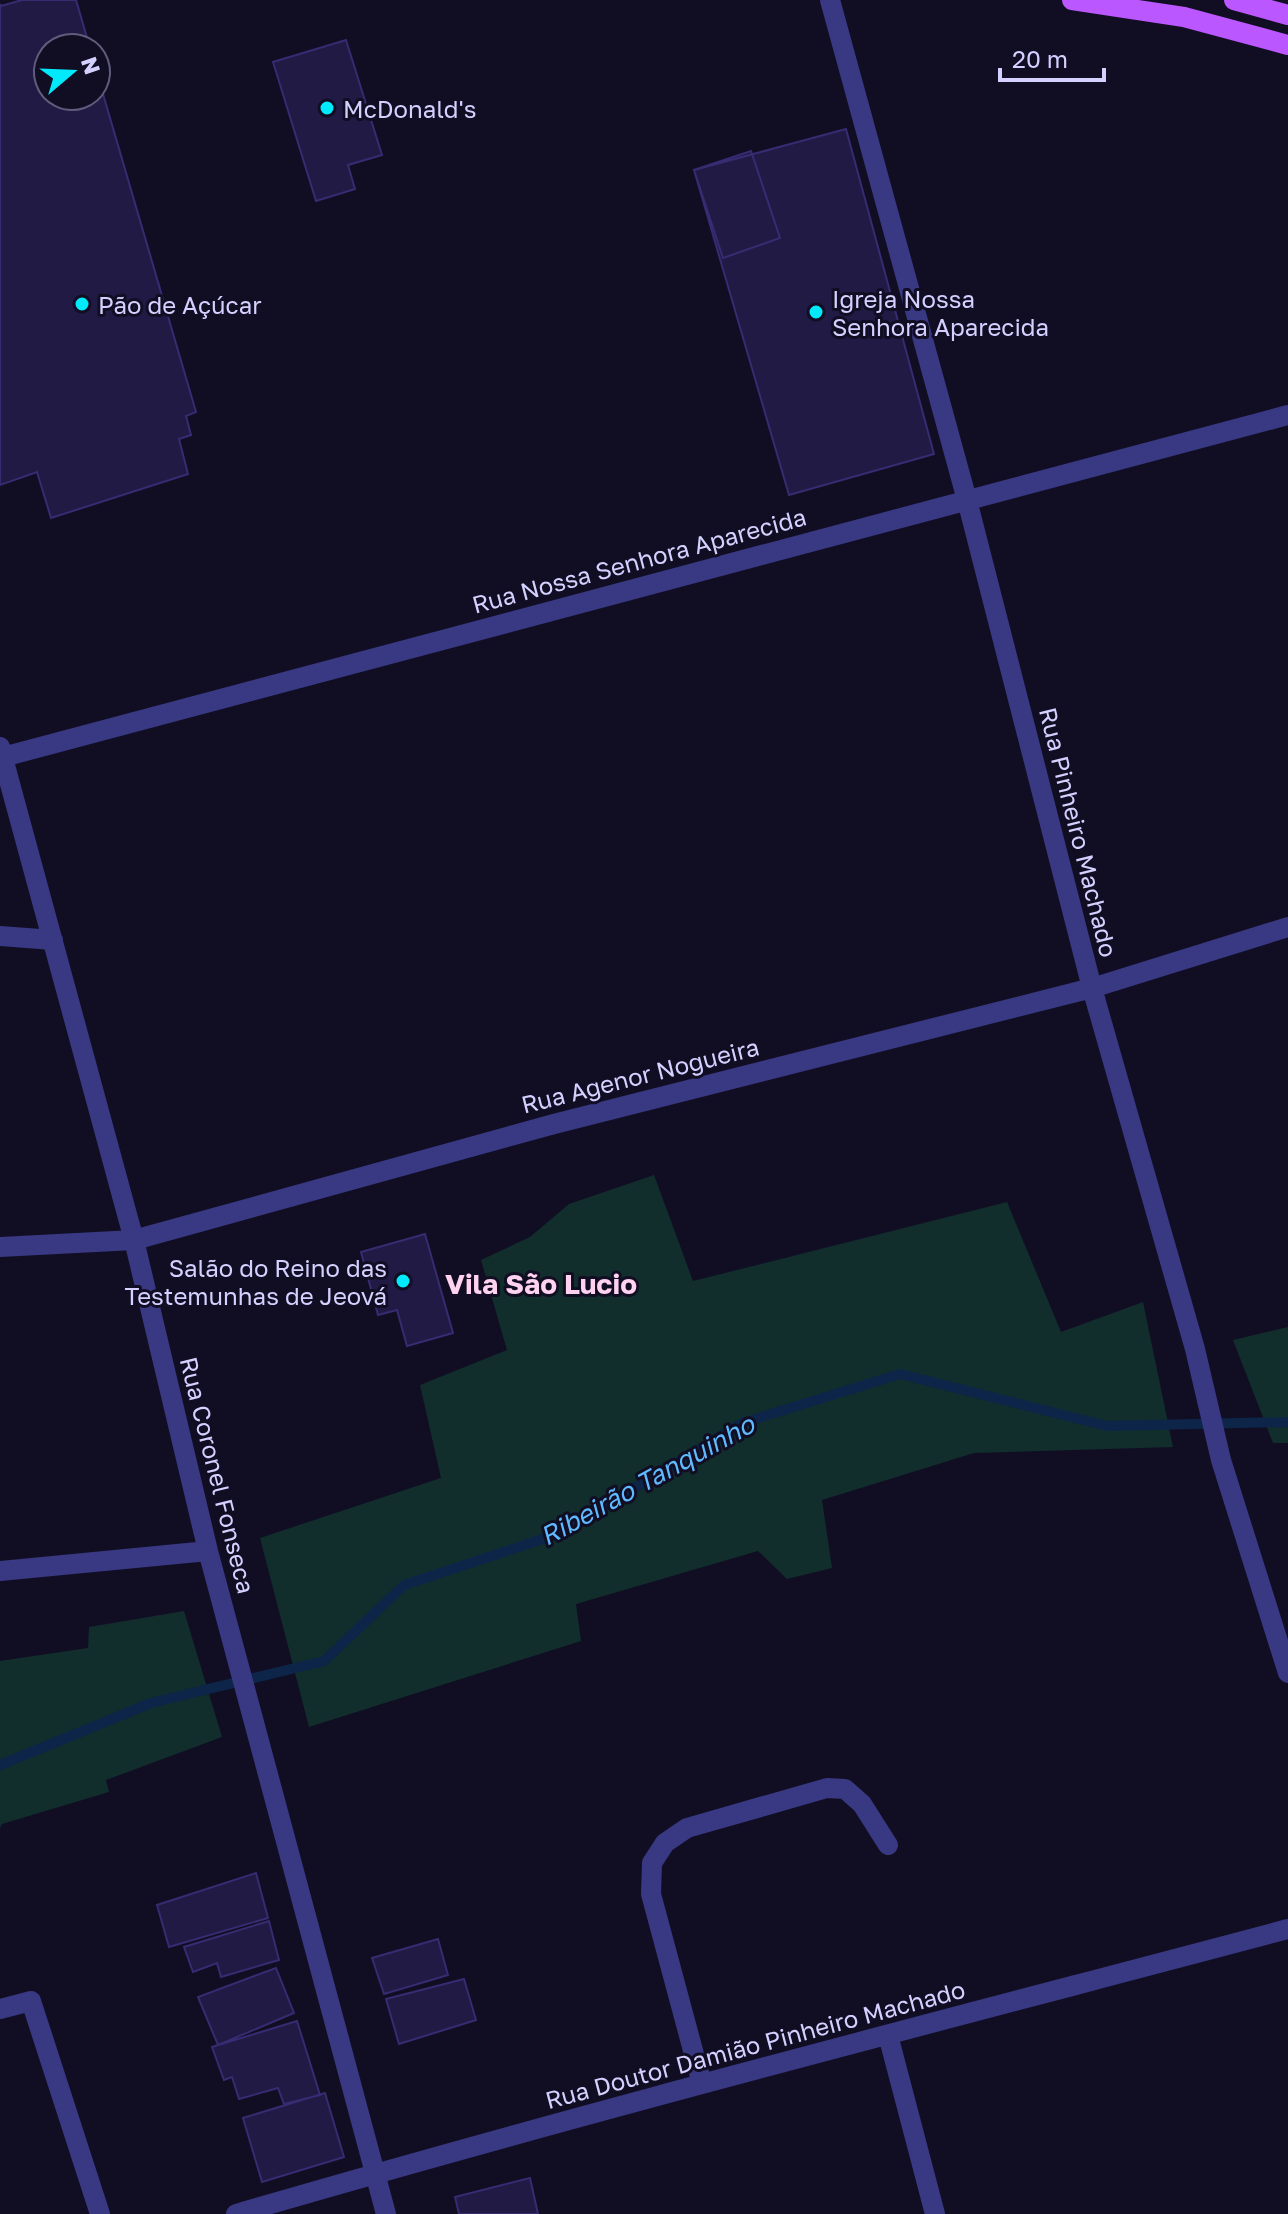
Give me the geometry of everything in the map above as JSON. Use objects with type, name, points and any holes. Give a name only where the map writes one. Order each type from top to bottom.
[{"type":"main road","points":[[1072,0],[1184,17],[1288,45]]},
{"type":"main road","points":[[1234,0],[1288,15]]},
{"type":"street","name":"Rua Pinheiro Machado","points":[[830,0],[967,500],[1092,988],[1195,1349],[1221,1460],[1288,1673]]},
{"type":"street","name":"Rua Nossa Senhora Aparecida","points":[[1,752],[1288,415]]},
{"type":"street","name":"Rua Coronel Fonseca","points":[[1,752],[134,1240],[208,1551],[386,2214]]},
{"type":"street","name":"Rua Agenor Nogueira","points":[[0,1247],[134,1240],[554,1124],[1092,988],[1288,927]]},
{"type":"street","points":[[0,936],[53,940]]},
{"type":"street","points":[[0,1571],[208,1551]]},
{"type":"street","points":[[702,2084],[651,1894],[652,1863],[665,1843],[687,1828],[827,1788],[845,1789],[862,1804],[888,1845]]},
{"type":"street","name":"Rua Doutor Damião Pinheiro Machado","points":[[236,2214],[702,2084],[1288,1929]]},
{"type":"street","points":[[0,2009],[31,2001],[100,2214]]},
{"type":"street","points":[[888,2035],[935,2214]]},
{"type":"green space","points":[[654,1175],[693,1281],[1007,1202],[1061,1332],[1143,1302],[1173,1447],[974,1453],[822,1500],[832,1568],[787,1579],[758,1551],[576,1604],[581,1641],[309,1727],[260,1538],[441,1478],[420,1385],[507,1350],[481,1260],[530,1237],[569,1204]]},
{"type":"green space","points":[[1288,1327],[1288,1443],[1273,1443],[1233,1340]]},
{"type":"green space","points":[[184,1611],[222,1737],[106,1780],[109,1792],[2,1824],[0,1828],[0,1661],[88,1648],[89,1627]]},
{"type":"building","name":"Pão de Açúcar","points":[[22,0],[76,0],[85,32],[32,32],[32,112],[108,112],[196,412],[186,416],[191,435],[179,439],[188,474],[51,518],[37,472],[0,485],[1,6]]},
{"type":"building","name":"McDonald's","points":[[346,40],[382,155],[348,165],[355,189],[316,201],[273,62]]},
{"type":"building","name":"Igreja Nossa Senhora Aparecida","points":[[846,129],[934,454],[789,495],[694,170]]},
{"type":"building","points":[[751,151],[780,238],[723,258],[694,170]]},
{"type":"building","name":"Salão do Reino das Testemunhas de Jeová","points":[[425,1234],[453,1333],[407,1346],[397,1310],[378,1315],[361,1252]]},
{"type":"building","points":[[256,1873],[268,1918],[169,1947],[157,1905]]},
{"type":"building","points":[[269,1921],[279,1960],[221,1977],[217,1963],[193,1972],[184,1947]]},
{"type":"building","points":[[438,1939],[448,1975],[384,1994],[372,1958]]},
{"type":"building","points":[[276,1968],[294,2013],[218,2045],[198,1997]]},
{"type":"building","points":[[464,1979],[476,2020],[399,2044],[386,1999]]},
{"type":"building","points":[[297,2021],[320,2095],[284,2104],[278,2088],[239,2099],[232,2077],[224,2080],[212,2047]]},
{"type":"building","points":[[325,2093],[344,2157],[262,2182],[243,2118]]},
{"type":"building","points":[[530,2178],[538,2214],[459,2214],[455,2197]]},
{"type":"waterway","name":"Ribeirão Tanquinho","points":[[0,1765],[151,1703],[324,1661],[404,1585],[558,1534],[742,1423],[900,1374],[1107,1426],[1288,1422]]},
{"type":"place","name":"McDonald's","points":[[327,108]]},
{"type":"place","name":"Pão de Açúcar","points":[[82,304]]},
{"type":"place","name":"Igreja Nossa Senhora Aparecida","points":[[816,312]]},
{"type":"place","name":"Salão do Reino das Testemunhas de Jeová","points":[[403,1281]]},
{"type":"district","name":"Vila São Lucio","points":[[541,1283]]}]
